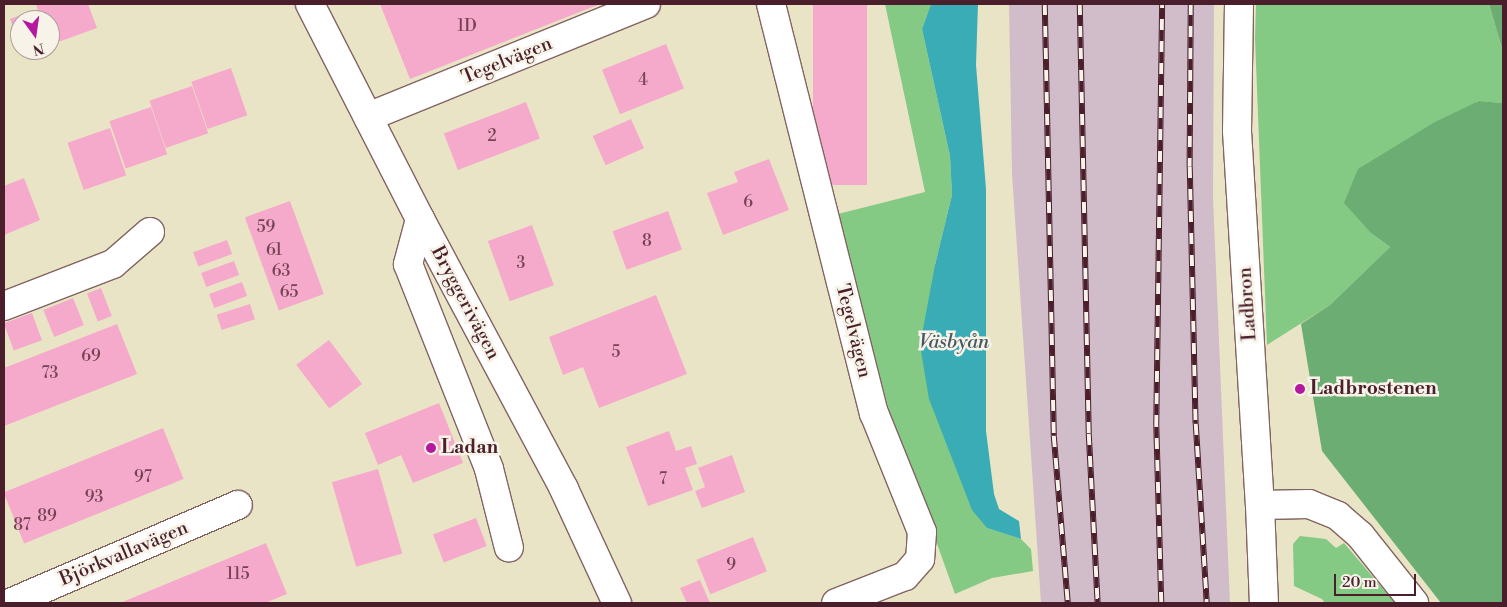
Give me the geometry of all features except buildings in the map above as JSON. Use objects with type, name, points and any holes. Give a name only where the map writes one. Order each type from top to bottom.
[{"type":"street","name":"Bryggerivägen","points":[[310,4],[420,219],[564,489],[617,603]]},
{"type":"street","name":"Tegelvägen","points":[[368,117],[646,4]]},
{"type":"street","name":"Tegelvägen","points":[[771,4],[874,413],[922,532],[920,559],[905,576],[836,603]]},
{"type":"street","name":"Ladbron","points":[[1239,4],[1238,131],[1264,603]]},
{"type":"street","points":[[420,219],[408,264],[489,469],[509,548]]},
{"type":"street","points":[[4,306],[113,264],[150,232]]},
{"type":"street","points":[[1260,505],[1309,504],[1338,516],[1360,535],[1414,603]]},
{"type":"street","name":"Björkvallavägen","points":[[10,603],[238,505]]},
{"type":"shaded area","points":[[1009,4],[1214,4],[1213,198],[1230,603],[1041,603],[1012,174]]},
{"type":"green space","points":[[885,4],[931,4],[922,29],[950,156],[952,195],[935,265],[987,528],[1021,539],[1031,549],[1033,571],[992,578],[955,594],[888,407],[838,214],[925,192]]},
{"type":"green space","points":[[1256,4],[1489,4],[1501,45],[1503,46],[1503,103],[1478,101],[1371,233],[1390,247],[1330,305],[1267,345],[1255,38]]},
{"type":"green space","points":[[1489,4],[1503,4],[1503,46],[1501,45]]},
{"type":"green space","points":[[1479,101],[1503,103],[1503,603],[1441,603],[1322,451],[1301,324],[1330,305],[1390,247],[1371,233],[1344,203],[1358,169],[1435,122]]},
{"type":"green space","points":[[1300,536],[1326,539],[1336,548],[1344,543],[1395,603],[1325,603],[1322,599],[1294,586],[1293,544]]},
{"type":"water","name":"Väsbyån","points":[[931,4],[978,4],[976,65],[986,189],[986,431],[994,494],[999,509],[1019,521],[1021,539],[987,528],[972,510],[929,399],[920,345],[935,265],[952,195],[950,156],[922,29]]},
{"type":"railway","points":[[1045,4],[1054,436],[1068,603]]},
{"type":"railway","points":[[1080,4],[1089,434],[1098,603]]},
{"type":"railway","points":[[1161,603],[1156,426],[1162,4]]},
{"type":"railway","points":[[1191,4],[1190,167],[1196,424],[1207,603]]},
{"type":"place","name":"Ladbrostenen","points":[[1300,389]]},
{"type":"place","name":"Ladan","points":[[431,448]]}]
